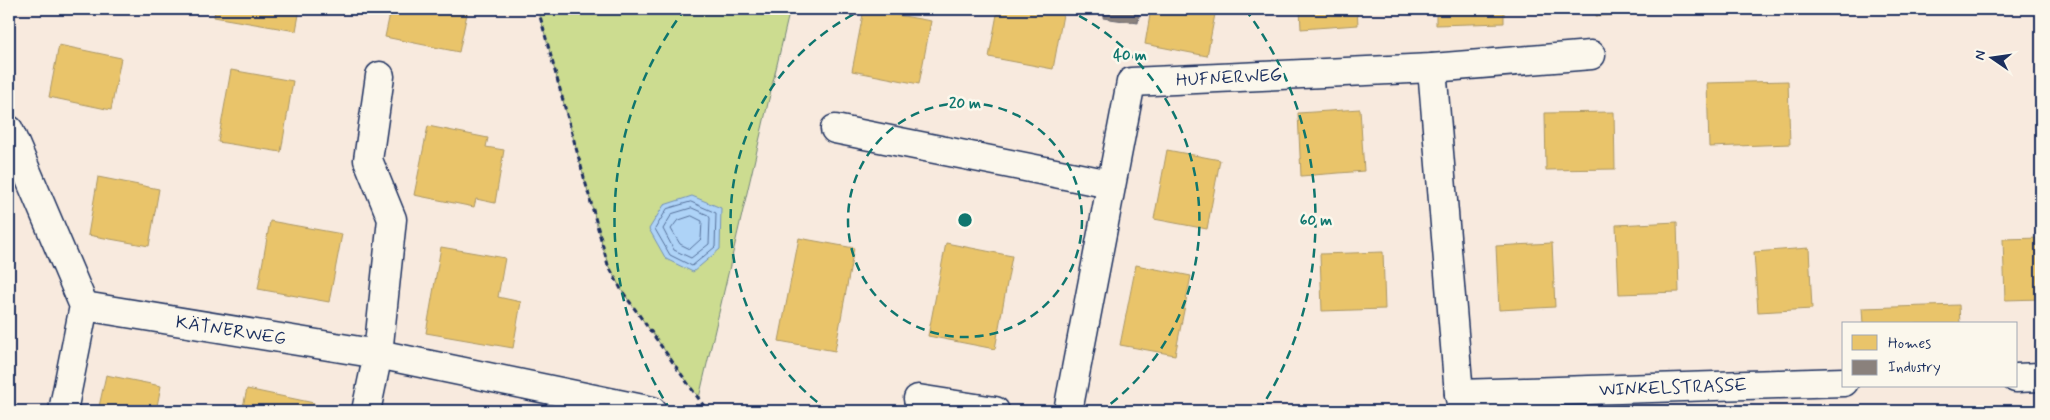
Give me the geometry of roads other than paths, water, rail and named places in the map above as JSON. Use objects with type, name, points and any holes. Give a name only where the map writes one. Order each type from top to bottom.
[{"type":"street","name":"HUFNERWEG","points":[[1068,411],[1131,82],[1432,68],[1591,55]]},
{"type":"street","points":[[1432,68],[1461,403]]},
{"type":"street","points":[[366,411],[378,354],[392,219],[368,160],[380,76]]},
{"type":"street","points":[[835,129],[1110,184]]},
{"type":"street","points":[[9,130],[84,306],[63,411]]},
{"type":"street","name":"KÄTNERWEG","points":[[84,306],[378,354],[652,411]]},
{"type":"street","points":[[2018,378],[2041,377]]},
{"type":"street","name":"WINKELSTRASSE","points":[[1461,403],[1842,382]]},
{"type":"street","points":[[918,399],[995,411]]},
{"type":"water","points":[[692,196],[721,208],[720,249],[693,272],[666,259],[649,229],[664,205]]}]
